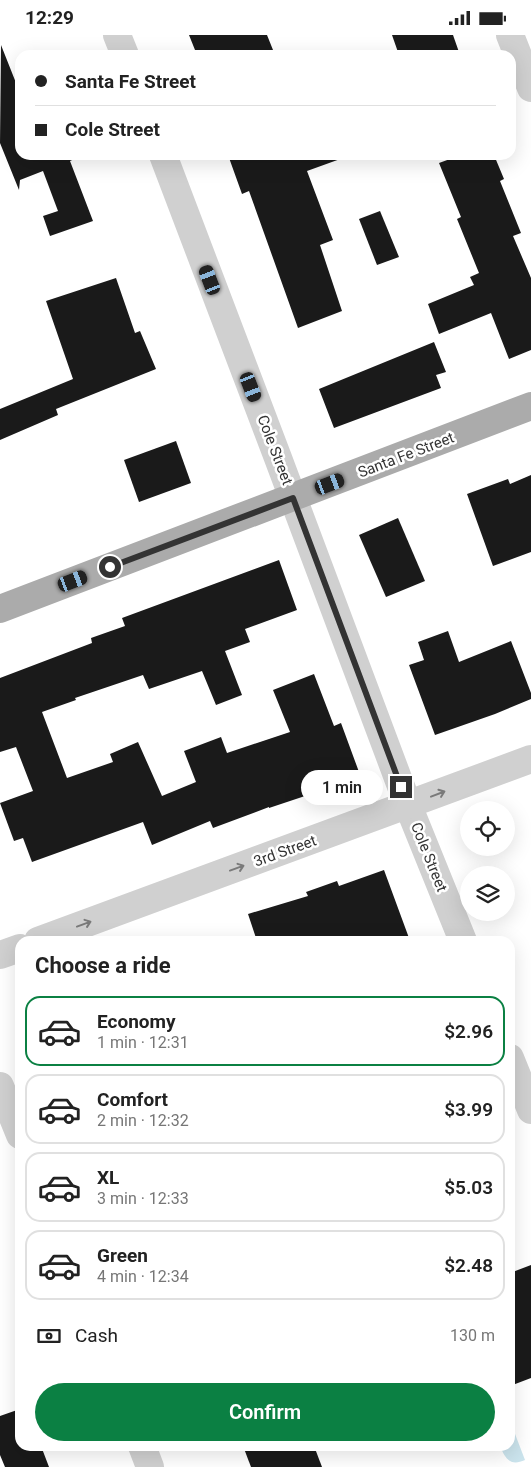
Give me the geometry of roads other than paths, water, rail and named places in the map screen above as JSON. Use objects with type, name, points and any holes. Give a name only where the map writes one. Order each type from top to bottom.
[{"type":"main road","name":"Santa Fe Street","points":[[0,609],[531,406]]},
{"type":"street","points":[[117,35],[123,50]]},
{"type":"street","points":[[510,35],[516,50]]},
{"type":"street","points":[[516,50],[531,88]]},
{"type":"street","name":"Cole Street","points":[[165,160],[408,805],[461,936]]},
{"type":"street","name":"3rd Street","points":[[52,936],[531,759]]},
{"type":"street","points":[[0,955],[15,950]]},
{"type":"street","points":[[515,1072],[524,1098]]},
{"type":"street","points":[[0,1086],[15,1123]]},
{"type":"street","points":[[144,1451],[150,1467]]},
{"type":"water","points":[[515,1434],[525,1460],[512,1462],[502,1451],[515,1451]]}]
